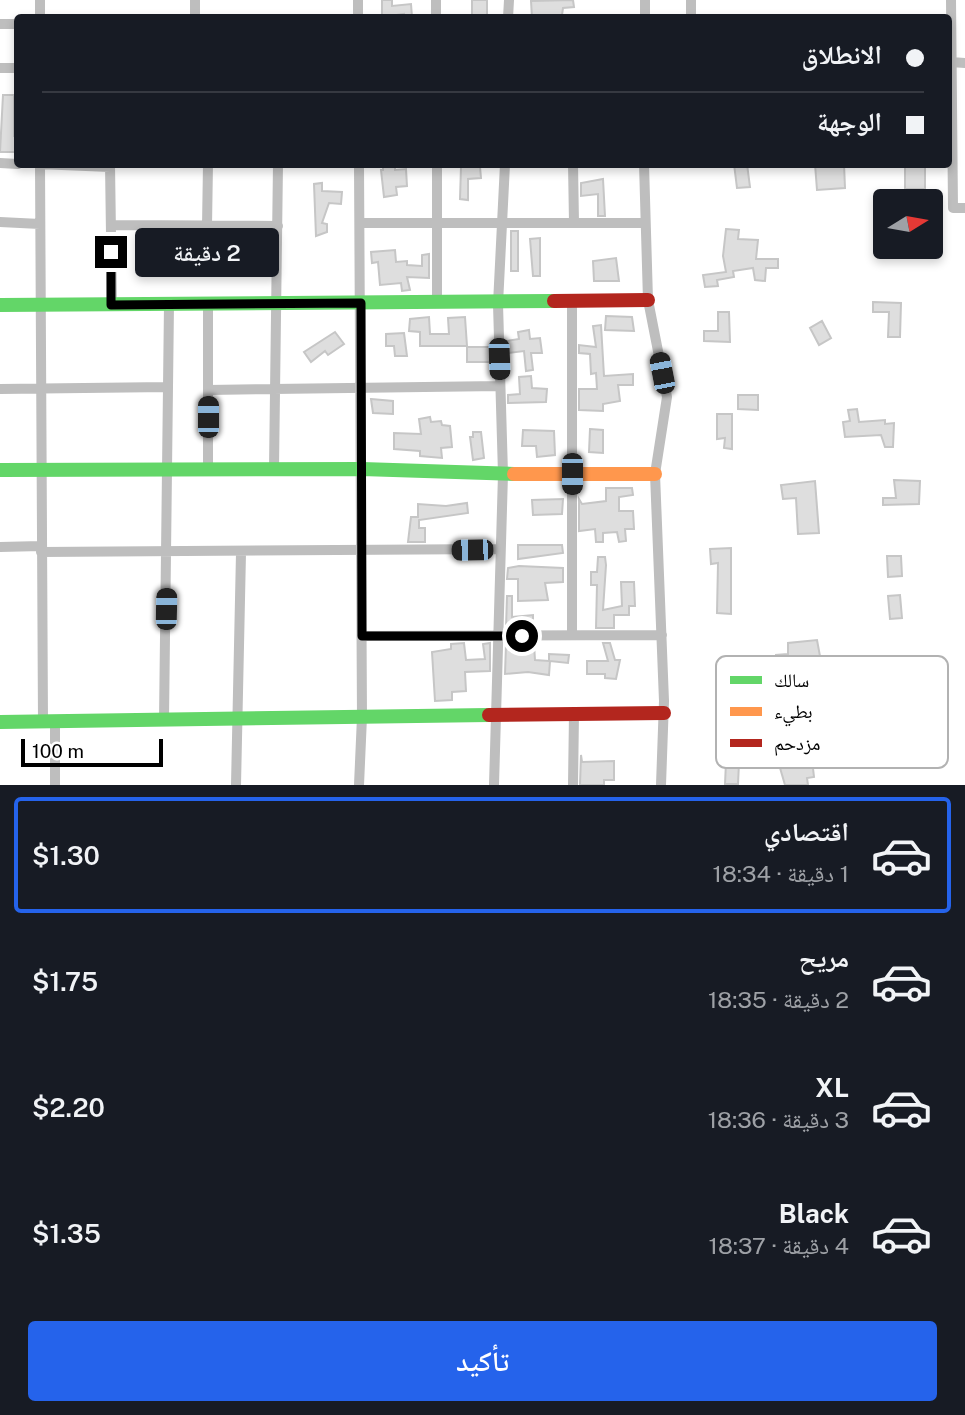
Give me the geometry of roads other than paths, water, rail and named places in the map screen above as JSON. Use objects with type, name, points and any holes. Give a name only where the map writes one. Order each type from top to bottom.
[{"type":"street","points":[[952,135],[953,208],[965,208]]},
{"type":"street","points":[[39,168],[41,549],[49,721],[55,785]]},
{"type":"street","points":[[110,168],[111,305]]},
{"type":"street","points":[[207,226],[208,168]]},
{"type":"street","points":[[274,469],[278,168]]},
{"type":"street","points":[[359,168],[362,717],[359,785]]},
{"type":"street","points":[[437,168],[437,302]]},
{"type":"street","points":[[494,785],[503,474],[498,302],[505,168]]},
{"type":"street","points":[[573,168],[574,223]]},
{"type":"street","points":[[645,168],[644,223],[648,300],[667,397],[655,474],[664,713],[661,785]]},
{"type":"street","points":[[0,222],[40,224]]},
{"type":"street","points":[[360,223],[644,223]]},
{"type":"street","points":[[111,225],[278,226]]},
{"type":"street","points":[[0,306],[648,300]]},
{"type":"street","points":[[572,301],[572,635]]},
{"type":"street","points":[[164,720],[169,304]]},
{"type":"street","points":[[208,304],[208,469]]},
{"type":"street","points":[[208,390],[500,386]]},
{"type":"street","points":[[0,389],[168,387]]},
{"type":"street","points":[[0,470],[362,468],[503,474],[655,474]]},
{"type":"street","points":[[0,547],[166,554],[500,549]]},
{"type":"street","points":[[236,785],[235,720],[241,552]]},
{"type":"street","points":[[362,636],[662,635]]},
{"type":"street","points":[[0,722],[664,713]]},
{"type":"street","points":[[573,785],[575,714]]}]
